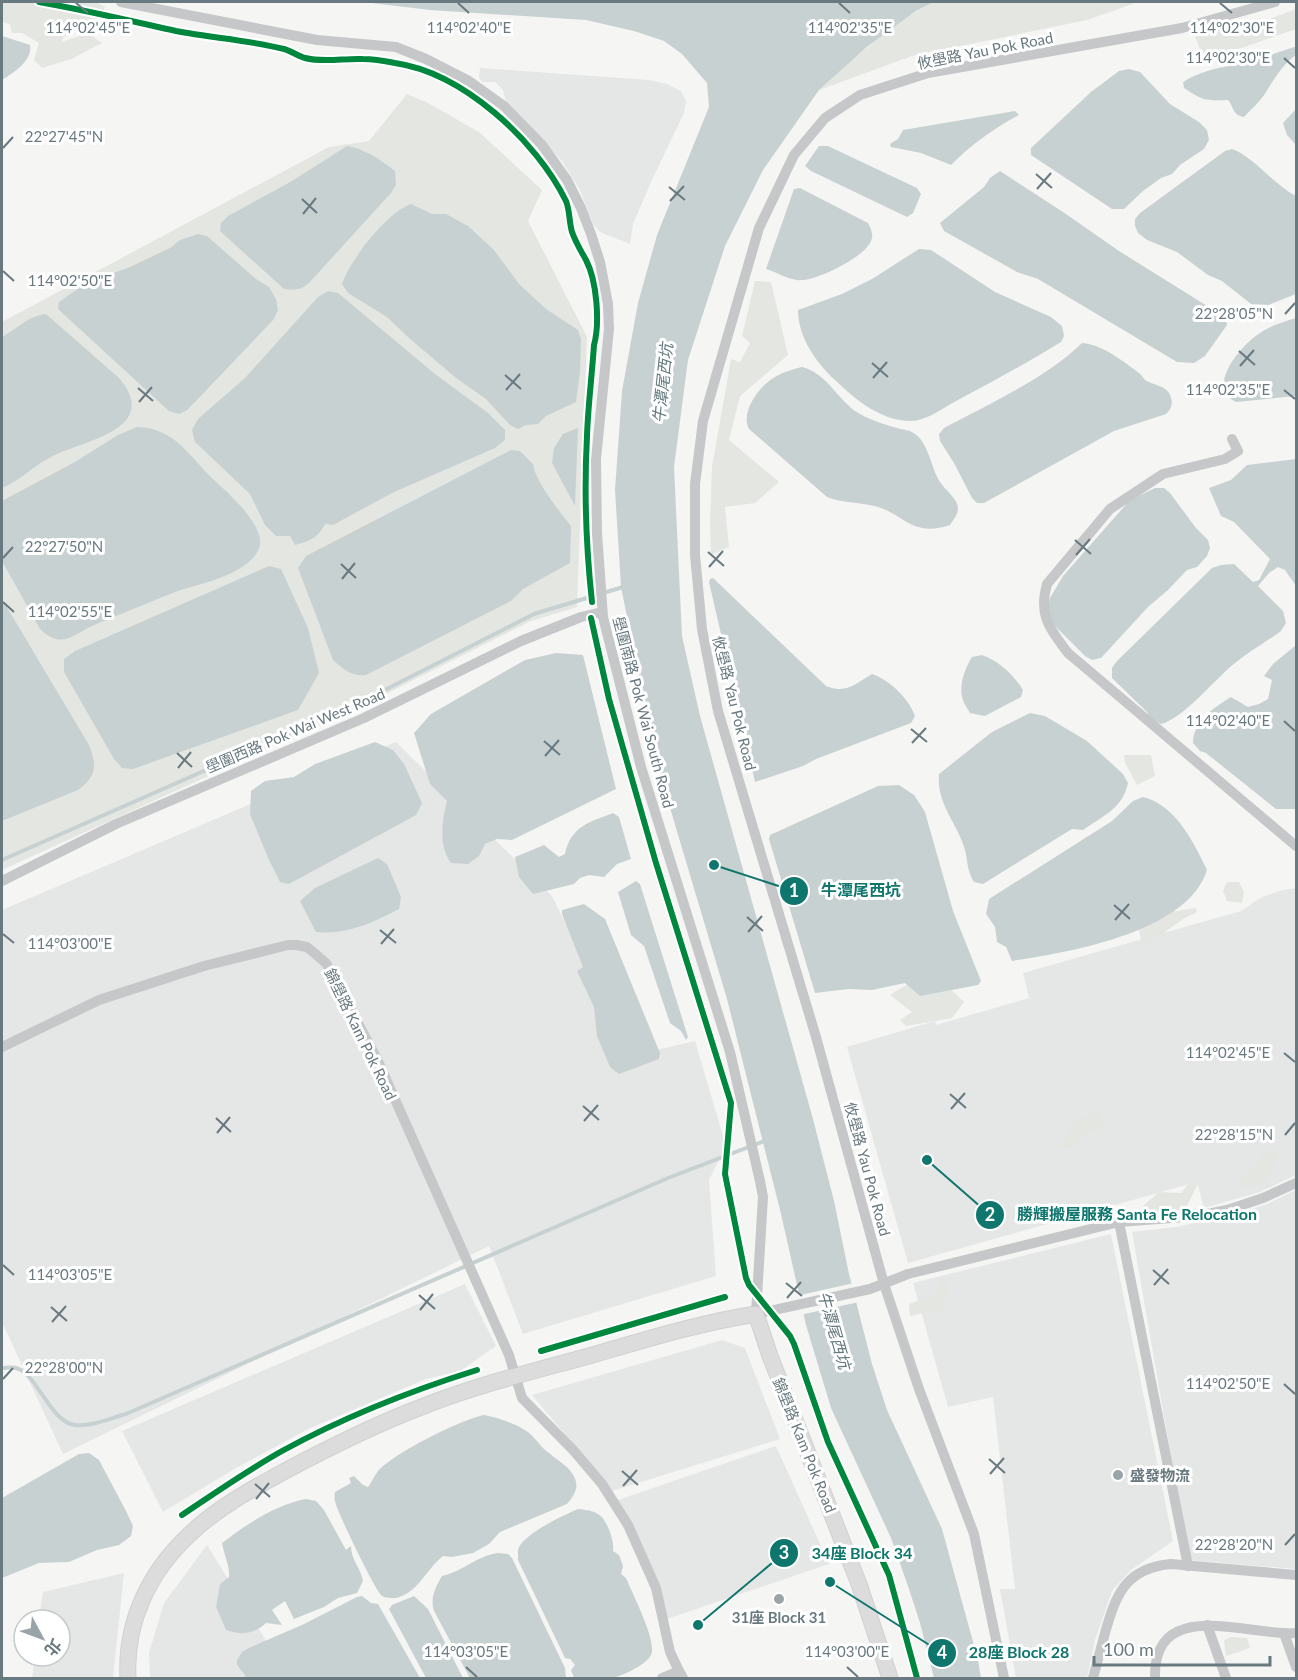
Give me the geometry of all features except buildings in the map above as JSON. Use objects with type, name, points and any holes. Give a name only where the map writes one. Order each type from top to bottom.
[{"type":"street","name":"壆圍南路 Pok Wai South Road","points":[[121,2],[317,40],[396,47],[426,59],[469,81],[504,106],[542,145],[567,180],[581,208],[600,262],[608,304],[609,329],[596,459],[597,533],[602,612],[641,767],[730,1052],[752,1146],[763,1197],[756,1314]]},
{"type":"street","name":"攸壆路 Yau Pok Road","points":[[1004,1678],[974,1534],[919,1389],[884,1284],[816,1037],[718,711],[702,629],[695,555],[695,483],[703,421],[759,228],[794,155],[825,118],[860,95],[928,74],[1182,28],[1275,2]]},
{"type":"street","points":[[1232,439],[1238,451],[1225,459],[1163,474],[1110,509],[1047,584],[1044,597],[1048,627],[1068,653],[1296,846]]},
{"type":"street","name":"壆圍西路 Pok Wai West Road","points":[[2,880],[116,824],[364,718],[520,641],[581,617],[602,612]]},
{"type":"street","name":"錦壆路 Kam Pok Road","points":[[2,1047],[99,1000],[204,966],[288,945],[307,947],[326,963],[377,1059],[509,1355],[514,1377]]},
{"type":"street","points":[[128,1678],[127,1662],[135,1614],[157,1573],[190,1533],[259,1485],[366,1430],[426,1405],[514,1377],[716,1320],[773,1312],[870,1290],[908,1274],[1119,1222],[1198,1216],[1263,1198],[1296,1183]]},
{"type":"street","points":[[1119,1222],[1188,1566]]},
{"type":"street","name":"錦壆路 Kam Pok Road","points":[[756,1314],[765,1343],[859,1584],[890,1678]]},
{"type":"street","points":[[514,1377],[522,1398],[574,1451],[602,1484],[628,1525],[656,1588],[670,1652],[681,1675],[662,1678]]},
{"type":"street","points":[[1093,1678],[1114,1602],[1132,1578],[1150,1568],[1171,1564],[1296,1575]]},
{"type":"street","points":[[1207,1625],[1226,1678]]},
{"type":"street","points":[[1155,1678],[1157,1657],[1170,1638],[1184,1628],[1207,1625],[1296,1633]]},
{"type":"street","points":[[1284,1633],[1296,1667]]},
{"type":"shaded area","points":[[2,2],[96,2],[105,7],[94,25],[74,30],[63,38],[62,42],[88,33],[102,43],[71,59],[42,68],[34,60],[39,43],[22,33],[12,33],[10,24],[2,22]]},
{"type":"shaded area","points":[[934,2],[1138,2],[1087,20],[912,56],[819,90],[888,31]]},
{"type":"shaded area","points":[[1296,9],[1296,29],[1204,61],[1194,33],[1269,19]]},
{"type":"shaded area","points":[[480,68],[649,80],[667,84],[681,91],[686,101],[684,113],[633,224],[630,244],[600,232],[593,224],[580,190],[562,161],[506,102],[503,90],[495,82],[482,82],[479,77]]},
{"type":"shaded area","points":[[407,94],[479,132],[542,190],[528,221],[587,337],[577,607],[531,621],[364,705],[2,870],[2,322],[329,147],[369,141]]},
{"type":"shaded area","points":[[755,281],[771,282],[788,355],[740,396],[729,440],[779,482],[755,503],[725,507],[729,547],[711,555],[712,467],[731,359],[740,362],[750,343],[742,336]]},
{"type":"shaded area","points":[[396,742],[552,896],[631,1056],[695,1041],[726,1146],[709,1180],[716,1276],[523,1334],[489,1246],[63,1454],[2,1322],[2,910]]},
{"type":"shaded area","points":[[1124,755],[1151,755],[1155,776],[1137,785],[1125,763]]},
{"type":"shaded area","points":[[1227,882],[1239,882],[1244,892],[1242,903],[1227,901],[1223,891]]},
{"type":"shaded area","points":[[1296,888],[1296,1175],[1260,1192],[1204,1208],[1197,1182],[908,1263],[847,1047],[935,1021],[936,1025],[1029,998],[1023,973],[1241,911],[1262,897]]},
{"type":"shaded area","points":[[1196,908],[1197,912],[1183,919],[1143,948],[1138,926],[1157,914]]},
{"type":"shaded area","points":[[919,977],[939,978],[964,1002],[952,1018],[906,1026],[900,1020],[912,1012],[890,995]]},
{"type":"shaded area","points":[[1098,1112],[1104,1123],[1067,1149],[1057,1145],[1080,1119]]},
{"type":"shaded area","points":[[1276,1148],[1277,1158],[1267,1182],[1242,1189],[1239,1179],[1267,1150]]},
{"type":"shaded area","points":[[1199,1181],[1186,1208],[1150,1217],[1142,1215],[1143,1206],[1159,1192],[1181,1193],[1188,1184]]},
{"type":"shaded area","points":[[1296,1190],[1296,1569],[1189,1560],[1132,1232],[1176,1227],[1229,1216],[1265,1205]]},
{"type":"shaded area","points":[[1111,1234],[1173,1541],[1131,1570],[1112,1591],[1095,1640],[1087,1678],[1016,1678],[1000,1589],[1015,1589],[993,1397],[948,1407],[913,1283]]},
{"type":"shaded area","points":[[941,1279],[949,1285],[942,1309],[910,1316],[909,1304],[937,1294]]},
{"type":"shaded area","points":[[465,1284],[496,1346],[460,1371],[426,1379],[310,1428],[236,1468],[163,1512],[122,1431]]},
{"type":"shaded area","points":[[722,1340],[745,1348],[780,1439],[612,1491],[532,1395]]},
{"type":"shaded area","points":[[776,1446],[829,1564],[667,1619],[615,1501]]},
{"type":"shaded area","points":[[207,1545],[289,1678],[150,1678],[149,1653],[164,1603]]},
{"type":"shaded area","points":[[124,1573],[113,1678],[32,1678],[33,1668],[72,1668],[72,1608],[41,1608],[43,1592]]},
{"type":"shaded area","points":[[1231,1637],[1247,1638],[1250,1648],[1226,1656],[1224,1640]]},
{"type":"water","points":[[363,2],[934,2],[916,11],[868,46],[819,90],[763,170],[725,246],[688,360],[674,467],[682,636],[700,716],[813,1119],[872,1364],[887,1410],[942,1529],[981,1678],[934,1678],[920,1623],[891,1538],[831,1408],[806,1325],[781,1214],[727,999],[656,761],[621,587],[615,490],[622,391],[638,303],[657,235],[709,107],[707,83],[682,54],[664,41],[634,31],[586,20],[430,10]]},
{"type":"water","points":[[2,36],[30,45],[30,51],[21,66],[2,80]]},
{"type":"water","points":[[1294,47],[1296,55],[1283,67],[1261,99],[1244,117],[1235,113],[1228,100],[1205,99],[1184,88],[1183,82],[1201,73],[1249,62]]},
{"type":"water","points":[[1129,69],[1140,72],[1170,104],[1199,122],[1207,130],[1209,140],[1204,149],[1180,165],[1172,174],[1161,178],[1143,191],[1124,209],[1112,209],[1031,155],[1031,148],[1091,92],[1119,71]]},
{"type":"water","points":[[1296,109],[1296,145],[1287,135],[1283,123]]},
{"type":"water","points":[[1015,111],[1019,115],[983,137],[951,165],[921,153],[891,147],[890,144],[898,139],[903,130]]},
{"type":"water","points":[[347,146],[366,152],[390,167],[395,171],[396,185],[309,283],[298,289],[284,289],[220,231],[221,223],[228,216],[292,181]]},
{"type":"water","points":[[819,146],[828,146],[917,188],[921,194],[913,213],[907,217],[811,171],[805,166]]},
{"type":"water","points":[[1232,149],[1248,158],[1296,196],[1296,294],[1268,305],[1251,304],[1222,281],[1208,275],[1177,252],[1147,240],[1138,233],[1135,226],[1135,219],[1140,213],[1225,151]]},
{"type":"water","points":[[1000,171],[1119,251],[1220,314],[1226,320],[1227,325],[1205,356],[1194,363],[1177,362],[1038,279],[1017,272],[944,231],[940,223]]},
{"type":"water","points":[[800,188],[868,223],[872,232],[871,241],[859,254],[838,268],[805,280],[789,278],[766,269],[794,189]]},
{"type":"water","points":[[411,204],[432,214],[446,214],[468,226],[494,250],[519,284],[546,309],[578,330],[581,339],[576,402],[546,416],[538,424],[526,425],[518,429],[510,425],[486,399],[456,378],[387,317],[348,293],[342,284],[361,250],[391,216]]},
{"type":"water","points":[[198,234],[207,236],[256,279],[269,287],[276,299],[278,310],[274,319],[196,401],[179,414],[169,411],[58,309],[59,302],[86,283],[130,267],[170,248],[180,240]]},
{"type":"water","points":[[919,249],[931,250],[995,292],[1051,317],[1062,326],[1064,336],[1061,342],[934,414],[911,421],[889,417],[870,408],[829,374],[815,358],[805,340],[798,310],[842,294],[872,279]]},
{"type":"water","points":[[328,291],[338,293],[435,374],[488,413],[505,430],[505,440],[495,448],[392,493],[333,525],[325,524],[313,538],[295,545],[290,536],[276,536],[265,525],[250,494],[195,442],[192,430],[198,419],[245,378],[318,297]]},
{"type":"water","points":[[46,314],[119,378],[130,395],[131,409],[125,421],[114,430],[53,456],[2,488],[2,337],[28,320]]},
{"type":"water","points":[[1296,318],[1296,396],[1236,402],[1227,396],[1224,387],[1228,368],[1242,349],[1267,329]]},
{"type":"water","points":[[1082,343],[1105,350],[1139,373],[1145,380],[1164,388],[1171,399],[1170,410],[1166,414],[1114,431],[984,503],[977,503],[940,441],[939,434],[944,428],[1035,379]]},
{"type":"water","points":[[802,367],[818,374],[855,411],[870,419],[911,432],[920,438],[940,482],[957,505],[957,513],[950,525],[937,528],[917,527],[884,509],[827,497],[749,429],[747,415],[757,393],[775,377]]},
{"type":"water","points":[[137,427],[161,432],[180,444],[248,515],[258,532],[259,548],[251,560],[234,572],[175,592],[94,625],[67,639],[55,639],[40,629],[2,561],[2,501],[75,462],[118,435]]},
{"type":"water","points":[[578,428],[575,506],[552,463],[554,448],[563,434]]},
{"type":"water","points":[[511,450],[520,451],[533,464],[543,487],[571,526],[570,563],[523,589],[511,601],[366,675],[352,674],[340,666],[333,660],[298,568],[306,556]]},
{"type":"water","points":[[1296,459],[1296,586],[1285,570],[1278,567],[1269,573],[1258,586],[1283,611],[1286,623],[1281,631],[1246,654],[1179,714],[1161,724],[1150,718],[1147,712],[1112,678],[1112,668],[1212,568],[1234,564],[1253,582],[1259,580],[1270,559],[1234,522],[1221,516],[1209,488],[1231,480],[1247,465]]},
{"type":"water","points":[[1155,488],[1164,488],[1170,493],[1208,540],[1210,548],[1207,556],[1197,567],[1187,570],[1148,607],[1101,658],[1092,660],[1085,656],[1054,625],[1047,611],[1050,598],[1063,576],[1130,500]]},
{"type":"water","points":[[269,566],[281,569],[308,628],[319,673],[298,710],[133,769],[122,768],[114,759],[64,672],[64,659],[75,651]]},
{"type":"water","points":[[713,578],[826,686],[845,688],[872,674],[879,677],[892,685],[904,697],[915,716],[911,723],[803,766],[755,782],[709,582]]},
{"type":"water","points":[[2,599],[89,745],[94,770],[89,780],[78,790],[2,821]]},
{"type":"water","points":[[1296,645],[1296,809],[1276,809],[1206,753],[1200,751],[1193,743],[1196,728],[1200,722],[1231,697],[1248,707],[1268,699],[1272,680],[1264,676],[1273,664]]},
{"type":"water","points":[[556,653],[583,655],[616,789],[512,840],[497,839],[485,844],[479,856],[468,864],[451,863],[443,841],[447,801],[430,784],[414,733],[431,714],[525,660]]},
{"type":"water","points":[[982,655],[1005,669],[1023,690],[1021,697],[985,716],[970,713],[961,689],[972,657]]},
{"type":"water","points":[[1030,713],[1045,716],[1087,741],[1123,774],[1128,783],[1117,805],[1083,830],[1072,829],[983,884],[974,882],[962,840],[941,795],[939,774],[992,732]]},
{"type":"water","points":[[375,742],[393,750],[404,764],[422,803],[416,815],[289,884],[280,882],[250,814],[251,791],[265,781],[294,777],[315,764]]},
{"type":"water","points":[[899,785],[914,795],[925,812],[953,911],[981,981],[978,985],[920,996],[905,983],[872,990],[849,989],[815,993],[769,839],[770,835],[878,786]]},
{"type":"water","points":[[1143,797],[1165,808],[1190,837],[1207,870],[1195,892],[1176,910],[1152,924],[1123,936],[1064,952],[1012,961],[1006,947],[997,942],[995,927],[986,914],[989,899],[1112,821],[1133,801]]},
{"type":"water","points":[[613,813],[619,817],[631,859],[617,864],[604,877],[589,875],[580,878],[574,884],[533,894],[519,877],[515,857],[544,845],[559,857],[565,854],[572,837],[583,826]]},
{"type":"water","points":[[378,858],[387,864],[401,897],[399,909],[349,930],[316,932],[300,901],[315,888]]},
{"type":"water","points":[[636,881],[640,884],[688,1037],[686,1040],[681,1031],[670,1023],[644,946],[631,935],[618,892]]},
{"type":"water","points":[[584,904],[605,919],[660,1053],[659,1059],[619,1074],[610,1067],[597,1036],[594,1007],[577,971],[583,967],[562,914],[562,910]]},
{"type":"water","points":[[484,1415],[507,1421],[528,1432],[571,1472],[576,1486],[574,1494],[567,1504],[500,1532],[489,1544],[473,1553],[452,1557],[443,1556],[416,1587],[403,1596],[387,1598],[382,1596],[342,1519],[335,1500],[335,1492],[351,1483],[349,1478],[354,1476],[368,1487],[378,1471],[398,1455],[444,1430]]},
{"type":"water","points":[[89,1453],[99,1460],[126,1511],[133,1526],[131,1536],[119,1545],[97,1550],[69,1562],[39,1563],[2,1578],[2,1498],[79,1454]]},
{"type":"water","points":[[306,1499],[316,1501],[324,1510],[346,1550],[351,1546],[352,1555],[363,1581],[357,1593],[338,1598],[324,1607],[294,1619],[285,1601],[272,1610],[282,1625],[266,1623],[257,1630],[247,1633],[226,1630],[216,1607],[220,1584],[229,1577],[222,1543],[251,1522],[272,1511]]},
{"type":"water","points":[[578,1509],[595,1512],[605,1521],[612,1539],[613,1551],[619,1555],[623,1566],[621,1574],[626,1578],[652,1645],[652,1652],[647,1661],[635,1669],[606,1679],[574,1678],[571,1670],[575,1665],[570,1659],[565,1658],[518,1560],[518,1550],[527,1538],[544,1526]]},
{"type":"water","points":[[498,1553],[508,1554],[512,1558],[565,1668],[566,1678],[470,1678],[434,1611],[434,1593],[442,1576]]},
{"type":"water","points":[[362,1596],[371,1603],[378,1604],[420,1678],[247,1678],[237,1665],[242,1652],[251,1647]]},
{"type":"water","points":[[414,1596],[428,1609],[463,1678],[426,1678],[389,1609],[392,1605]]},
{"type":"pier","points":[[854,1283],[859,1302],[800,1315],[796,1296]]},
{"type":"waterway","points":[[2,860],[367,699],[534,614],[623,587]]},
{"type":"waterway","points":[[2,1368],[16,1368],[24,1372],[58,1416],[66,1422],[75,1425],[101,1422],[126,1414],[668,1178],[767,1140]]},
{"type":"cycle path","points":[[39,2],[176,31],[271,46],[312,59],[371,59],[421,69],[471,95],[517,133],[553,178],[566,201],[572,232],[590,269],[595,290],[597,325],[588,413],[586,477],[587,540],[592,602]]},
{"type":"cycle path","points":[[591,618],[609,699],[656,863],[731,1103],[725,1174],[746,1278],[794,1344],[828,1442],[889,1575],[917,1678]]},
{"type":"cycle path","points":[[541,1351],[725,1297]]},
{"type":"cycle path","points":[[182,1515],[282,1451],[329,1427],[427,1387],[477,1370]]},
{"type":"place","name":"牛潭尾西坑","points":[[714,865]]},
{"type":"place","name":"勝輝搬屋服務 Santa Fe Relocation","points":[[927,1160]]},
{"type":"place","name":"盛發物流","points":[[1118,1475]]},
{"type":"place","name":"28座 Block 28","points":[[830,1582]]},
{"type":"place","name":"31座 Block 31","points":[[779,1599]]},
{"type":"place","name":"34座 Block 34","points":[[698,1625]]}]
